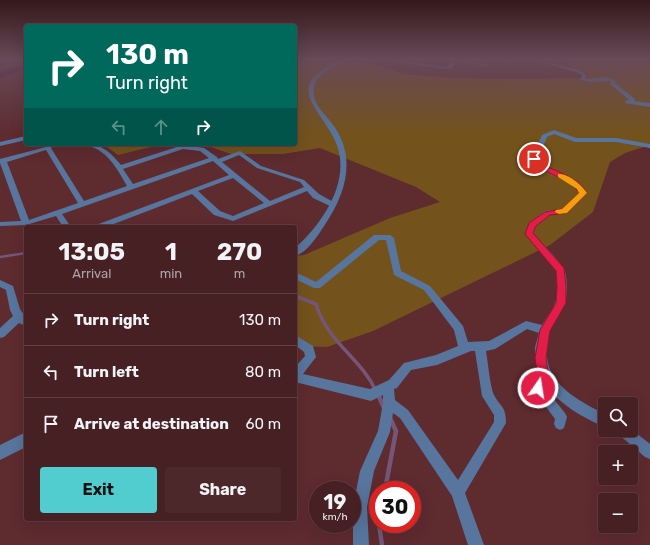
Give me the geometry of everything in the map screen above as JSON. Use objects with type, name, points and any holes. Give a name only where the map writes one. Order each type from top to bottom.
[{"type":"street","points":[[297,252],[322,223],[333,204],[344,169],[343,155],[339,141],[314,104],[311,93],[313,84]]},
{"type":"street","points":[[612,84],[634,100],[627,102],[650,106]]},
{"type":"street","points":[[560,424],[561,417],[538,388],[543,372],[541,358],[545,330],[561,303],[560,270],[529,234],[532,225],[537,221],[548,213],[564,211],[583,193],[580,188],[571,181],[533,162],[544,136],[554,132],[575,140],[616,140],[650,146]]},
{"type":"street","points":[[0,144],[24,138]]},
{"type":"street","points":[[26,223],[1,161],[49,146],[82,204]]},
{"type":"street","points":[[94,146],[102,149],[120,168],[131,187]]},
{"type":"street","points":[[120,168],[187,146],[202,149],[269,204]]},
{"type":"street","points":[[0,224],[26,223],[216,159],[240,153],[259,167],[302,181],[316,196],[333,204]]},
{"type":"street","points":[[104,225],[234,175]]},
{"type":"street","points":[[192,192],[217,212],[233,219],[307,188]]},
{"type":"street","points":[[58,213],[66,225]]},
{"type":"street","points":[[297,276],[317,286],[377,237],[390,238],[397,273],[427,288],[459,329],[464,349]]},
{"type":"street","points":[[0,283],[10,288],[22,319],[0,334]]},
{"type":"street","points":[[297,376],[371,394],[393,384],[408,366],[437,360],[470,346],[491,346],[526,325],[545,330]]},
{"type":"street","points":[[297,340],[308,348],[311,357],[297,374]]},
{"type":"street","points":[[458,492],[500,423],[500,413],[488,396],[480,346]]},
{"type":"street","points":[[543,372],[552,385],[579,408],[598,418]]},
{"type":"street","points":[[361,545],[360,507],[365,478],[385,426],[388,404],[386,387]]},
{"type":"street","points":[[388,404],[404,414],[458,492],[476,545]]},
{"type":"street","points":[[631,437],[650,452]]},
{"type":"street","points":[[0,453],[24,440]]},
{"type":"shaded area","points":[[297,84],[650,84],[650,145],[625,153],[610,162],[593,212],[550,245],[373,331],[327,347],[297,346],[297,256],[304,255],[390,218],[440,202],[416,187],[320,148],[283,154],[231,154],[208,146],[297,146]]},
{"type":"shaded area","points":[[106,146],[155,146],[118,155]]},
{"type":"waterway","points":[[0,257],[24,253]]},
{"type":"waterway","points":[[297,297],[316,304],[321,318],[328,330],[370,380],[377,393]]},
{"type":"waterway","points":[[377,392],[384,408]]},
{"type":"waterway","points":[[387,481],[396,431],[390,418]]},
{"type":"waterway","points":[[380,533],[382,545]]},
{"type":"slow traffic","points":[[559,212],[564,211],[583,193],[580,188],[571,181],[560,176]]},
{"type":"route","points":[[534,159],[533,162],[571,181],[580,188],[583,193],[564,211],[548,213],[532,225],[529,234],[560,270],[562,286],[561,303],[545,330],[541,358],[543,372],[538,388]]}]
